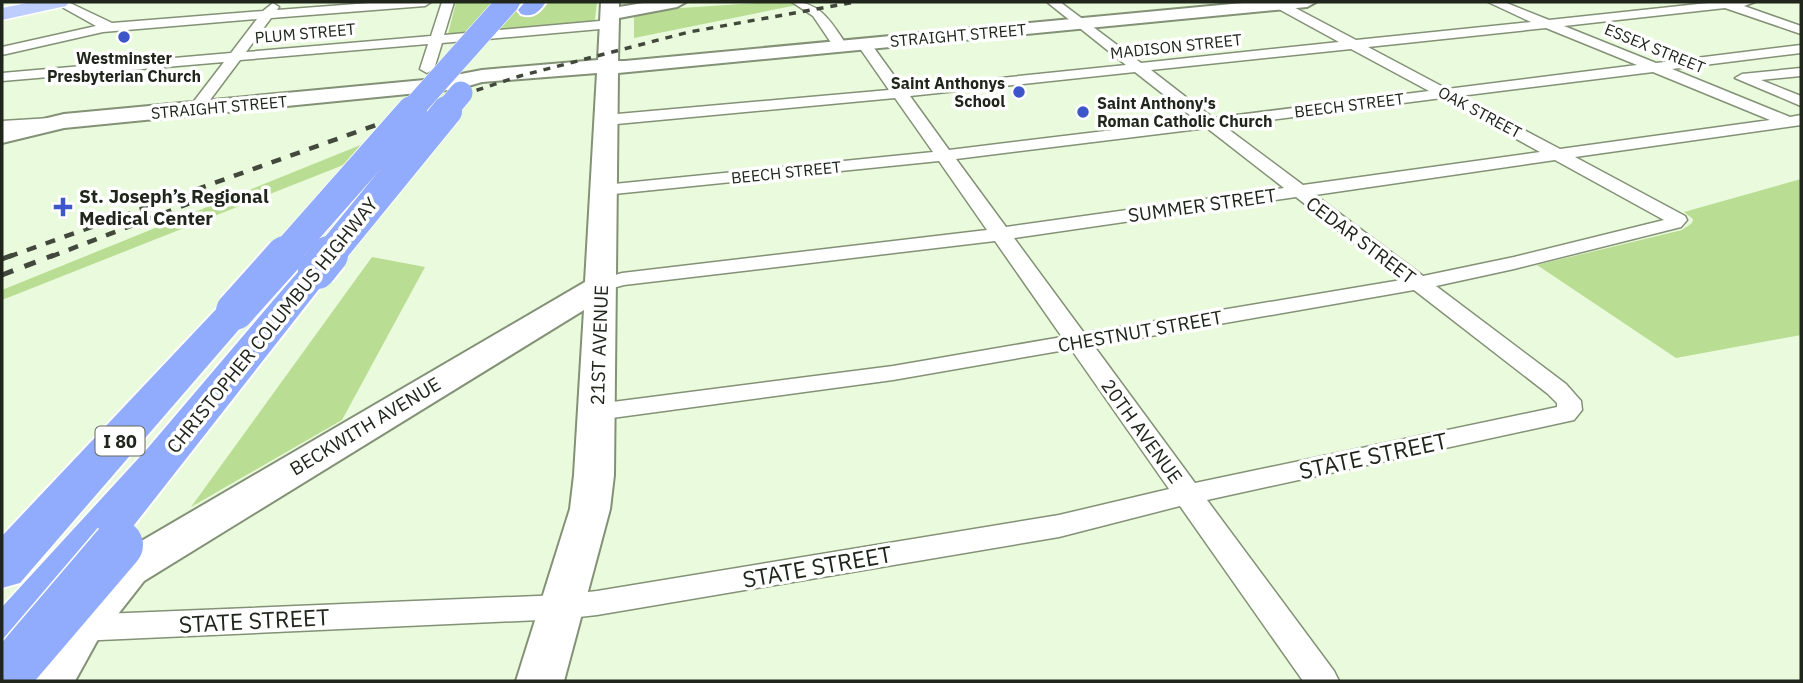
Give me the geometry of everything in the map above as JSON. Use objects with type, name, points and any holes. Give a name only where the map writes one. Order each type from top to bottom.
[{"type":"highway","points":[[467,48],[500,2]]},
{"type":"highway","name":"CHRISTOPHER COLUMBUS HIGHWAY","points":[[2,569],[508,2]]},
{"type":"highway","name":"CHRISTOPHER COLUMBUS HIGHWAY","points":[[46,619],[182,436],[536,2]]},
{"type":"highway","points":[[2,536],[235,311]]},
{"type":"highway","points":[[2,681],[123,557],[155,499],[182,436]]},
{"type":"main road","points":[[2,14],[59,2]]},
{"type":"street","points":[[59,2],[109,27]]},
{"type":"street","points":[[196,109],[277,2]]},
{"type":"street","points":[[2,51],[109,27],[425,2]]},
{"type":"street","points":[[431,77],[447,2]]},
{"type":"street","points":[[611,14],[677,2]]},
{"type":"street","name":"20TH AVENUE","points":[[798,2],[817,13],[898,93],[1322,681]]},
{"type":"street","name":"CEDAR STREET","points":[[1053,2],[1569,401]]},
{"type":"street","name":"STRAIGHT STREET","points":[[2,126],[196,109],[431,77],[608,68],[1307,2]]},
{"type":"street","name":"ESSEX STREET","points":[[1494,2],[1797,123]]},
{"type":"street","name":"MADISON STREET","points":[[606,120],[898,93],[1749,2]]},
{"type":"street","points":[[1721,3],[1801,30]]},
{"type":"street","name":"OAK STREET","points":[[1279,4],[1672,214],[1678,220]]},
{"type":"street","name":"PLUM STREET","points":[[2,77],[438,39],[611,14]]},
{"type":"street","name":"21ST AVENUE","points":[[540,681],[590,509],[597,412],[611,14]]},
{"type":"street","name":"BEECH STREET","points":[[604,190],[943,156],[1801,49]]},
{"type":"street","points":[[1698,84],[1801,72]]},
{"type":"street","points":[[1742,78],[1801,102]]},
{"type":"street","points":[[2,136],[51,123]]},
{"type":"street","name":"SUMMER STREET","points":[[602,285],[621,279],[1001,234],[1559,154],[1797,123]]},
{"type":"street","name":"CHESTNUT STREET","points":[[597,412],[893,373],[1418,283],[1514,263],[1678,220]]},
{"type":"street","name":"BECKWITH AVENUE","points":[[2,649],[46,619],[123,557],[602,285]]},
{"type":"street","name":"STATE STREET","points":[[46,619],[561,607],[836,565],[1059,526],[1188,494],[1565,414],[1570,410],[1569,401]]},
{"type":"street","name":"BECKWITH AVENUE","points":[[46,619],[50,681]]},
{"type":"green space","points":[[456,2],[597,2],[595,20],[592,22],[448,34]]},
{"type":"green space","points":[[793,2],[797,5],[634,38],[634,17],[666,9]]},
{"type":"green space","points":[[373,140],[356,160],[2,300],[2,290]]},
{"type":"green space","points":[[1801,179],[1801,335],[1676,358],[1537,265],[1682,230],[1692,223],[1693,219],[1684,212]]},
{"type":"green space","points":[[372,257],[425,267],[342,420],[191,507]]},
{"type":"railway","points":[[410,112],[520,76],[689,32],[855,2]]},
{"type":"railway","points":[[8,257],[415,111]]},
{"type":"railway","points":[[50,257],[198,200]]},
{"type":"railway","points":[[2,259],[13,255]]},
{"type":"railway","points":[[2,275],[54,255]]},
{"type":"place","name":"Westminster Presbyterian Church","points":[[124,37]]},
{"type":"place","name":"Saint Anthonys School","points":[[1019,92]]},
{"type":"place","name":"Saint Anthony's Roman Catholic Church","points":[[1083,112]]},
{"type":"place","name":"St. Joseph’s Regional Medical Center","points":[[63,207]]}]
